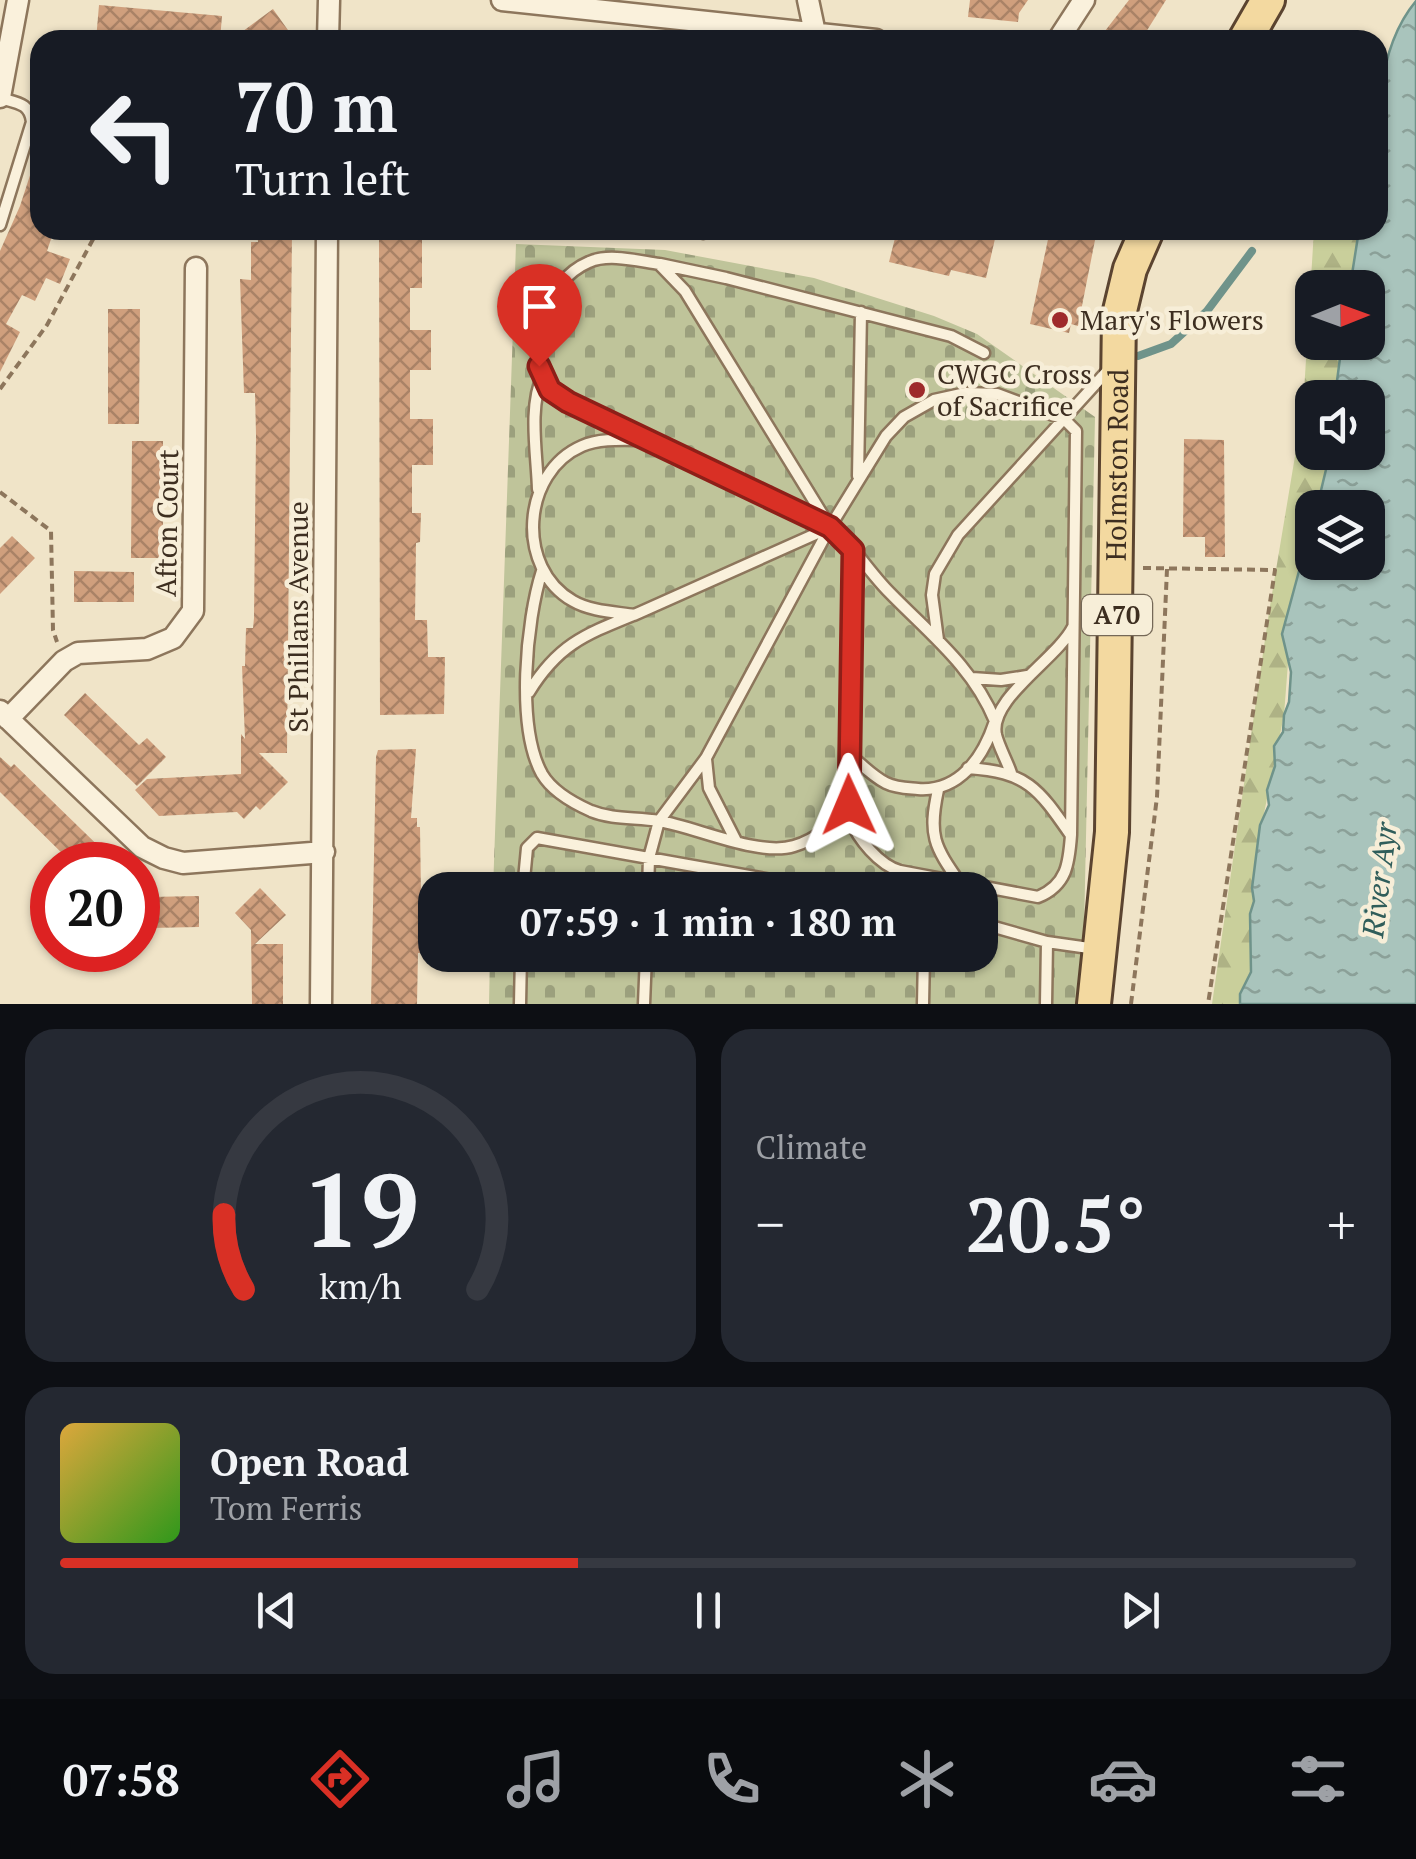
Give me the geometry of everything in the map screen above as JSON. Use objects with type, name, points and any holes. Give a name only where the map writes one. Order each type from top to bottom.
[{"type":"main road","points":[[1252,30],[1268,0]]},
{"type":"main road","name":"Holmston Road","points":[[1094,1004],[1112,832],[1118,567],[1116,362],[1122,300],[1143,240]]},
{"type":"street","points":[[0,98],[18,0]]},
{"type":"street","points":[[328,30],[329,0]]},
{"type":"street","points":[[502,0],[708,30]]},
{"type":"street","points":[[808,0],[814,30]]},
{"type":"street","points":[[1064,30],[1084,0]]},
{"type":"street","name":"St Phillans Avenue","points":[[321,1004],[328,240]]},
{"type":"street","name":"Afton Court","points":[[64,661],[78,653],[147,649],[173,638],[194,611],[196,268]]},
{"type":"street","points":[[64,661],[4,715],[142,847],[184,863],[324,852]]},
{"type":"lane","points":[[0,98],[30,106]]},
{"type":"lane","points":[[25,105],[30,111]]},
{"type":"lane","points":[[0,225],[30,128]]},
{"type":"lane","points":[[830,527],[550,390],[539,366],[539,332],[548,300],[565,280],[586,262],[599,259],[658,264],[950,336],[984,352]]},
{"type":"lane","points":[[658,264],[686,292],[830,527],[972,678],[995,721],[996,737],[1011,773],[1045,799],[1071,835]]},
{"type":"lane","points":[[858,481],[861,312]]},
{"type":"lane","points":[[938,641],[932,594],[935,574],[958,535],[1116,362]]},
{"type":"lane","points":[[543,375],[535,428],[538,490],[532,520],[542,570],[532,603],[528,694],[528,737],[543,777],[564,797],[611,818],[659,821],[736,841],[792,847],[826,830],[849,805]]},
{"type":"lane","points":[[649,872],[659,821],[706,758],[830,527],[886,436],[904,417],[934,400],[966,393],[997,394],[1064,419],[1076,431],[1068,867],[1063,879],[1038,898],[998,890]]},
{"type":"lane","points":[[538,490],[547,474],[584,445],[648,440]]},
{"type":"lane","points":[[528,694],[552,660],[576,638],[830,527]]},
{"type":"lane","points":[[853,550],[850,818],[870,849],[890,868],[909,872]]},
{"type":"lane","points":[[542,570],[572,601],[634,614]]},
{"type":"lane","points":[[848,753],[885,783],[900,788],[938,790],[960,778],[990,738],[1014,688],[1062,646],[1075,622]]},
{"type":"lane","points":[[972,678],[1001,680],[1028,676]]},
{"type":"lane","points":[[706,758],[709,788],[736,841]]},
{"type":"lane","points":[[968,768],[1011,773]]},
{"type":"lane","points":[[938,790],[931,822],[934,837],[954,872]]},
{"type":"lane","points":[[525,872],[527,848],[536,838],[726,872]]},
{"type":"lane","points":[[998,928],[1047,942],[1100,950]]},
{"type":"lane","points":[[1046,1004],[1047,942]]},
{"type":"lane","points":[[520,1004],[521,972]]},
{"type":"lane","points":[[644,1004],[645,972]]},
{"type":"lane","points":[[923,1004],[924,972]]},
{"type":"path","points":[[0,389],[47,325],[93,240]]},
{"type":"path","points":[[0,492],[52,532],[53,630],[64,661]]},
{"type":"path","points":[[1118,567],[1275,570],[1208,1004]]},
{"type":"path","points":[[1131,1004],[1157,797],[1167,569]]},
{"type":"green space","points":[[1313,240],[1357,240],[1353,270],[1312,270]]},
{"type":"green space","points":[[516,244],[665,250],[814,278],[934,316],[977,334],[1095,417],[1084,931],[1079,1004],[489,1004],[490,972],[998,972],[998,872],[494,872]]},
{"type":"green space","points":[[1306,360],[1340,360],[1338,380],[1305,380]]},
{"type":"green space","points":[[1295,456],[1295,470],[1326,470],[1320,490],[1295,490],[1296,580],[1286,619],[1284,715],[1258,843],[1251,972],[1245,1004],[1212,1004]]},
{"type":"water","name":"River Ayr","points":[[1416,1],[1416,1004],[1240,1004],[1240,994],[1251,972],[1250,914],[1260,825],[1269,805],[1267,790],[1275,766],[1274,746],[1283,732],[1289,702],[1291,672],[1282,634],[1297,580],[1385,580],[1385,490],[1321,490],[1326,470],[1385,470],[1385,380],[1337,380],[1340,360],[1385,360],[1385,270],[1353,270],[1357,240],[1388,240],[1389,51]]},
{"type":"building","points":[[970,0],[1028,0],[1018,22],[968,17]]},
{"type":"building","points":[[1129,0],[1166,0],[1147,30],[1106,30]]},
{"type":"building","points":[[99,5],[222,16],[221,30],[97,30]]},
{"type":"building","points":[[273,9],[288,30],[245,30]]},
{"type":"building","points":[[30,175],[30,240],[51,240],[47,251],[70,259],[60,284],[46,278],[35,301],[22,295],[6,324],[20,332],[0,372],[0,251]]},
{"type":"building","points":[[292,240],[287,753],[259,753],[288,782],[260,810],[256,806],[244,819],[237,812],[159,816],[135,790],[147,779],[241,774],[241,734],[245,739],[242,666],[246,628],[253,628],[254,618],[256,435],[255,393],[244,393],[240,279],[251,280],[251,242]]},
{"type":"building","points":[[379,240],[422,240],[422,288],[410,288],[410,330],[431,330],[431,370],[410,370],[410,419],[433,419],[433,465],[412,465],[412,513],[421,513],[420,542],[416,543],[415,620],[427,620],[428,657],[445,657],[444,714],[380,715]]},
{"type":"building","points":[[894,240],[995,240],[986,278],[951,270],[949,276],[889,262]]},
{"type":"building","points":[[1048,240],[1095,240],[1078,326],[1071,324],[1069,333],[1030,324]]},
{"type":"building","points":[[108,309],[140,309],[139,424],[108,424]]},
{"type":"building","points":[[1184,439],[1224,440],[1225,557],[1205,557],[1205,537],[1183,537]]},
{"type":"building","points":[[132,441],[163,441],[163,558],[131,558]]},
{"type":"building","points":[[12,536],[35,558],[0,594],[0,548]]},
{"type":"building","points":[[74,571],[134,572],[134,602],[74,602]]},
{"type":"building","points":[[85,693],[139,745],[147,738],[166,757],[137,786],[64,715]]},
{"type":"building","points":[[416,749],[411,818],[417,818],[420,827],[417,1004],[371,1004],[378,750]]},
{"type":"building","points":[[0,757],[11,767],[14,764],[94,842],[51,842],[0,792]]},
{"type":"building","points":[[260,888],[286,915],[255,944],[283,944],[283,1004],[252,1004],[251,930],[235,913]]},
{"type":"building","points":[[199,896],[199,927],[160,928],[160,897]]},
{"type":"waterway","points":[[1138,356],[1171,344],[1207,311],[1252,251]]},
{"type":"place","name":"Mary's Flowers","points":[[1060,320]]},
{"type":"place","name":"CWGC Cross of Sacrifice","points":[[917,390]]},
{"type":"route","points":[[539,366],[550,390],[568,402],[830,527],[853,550],[849,805]]}]
